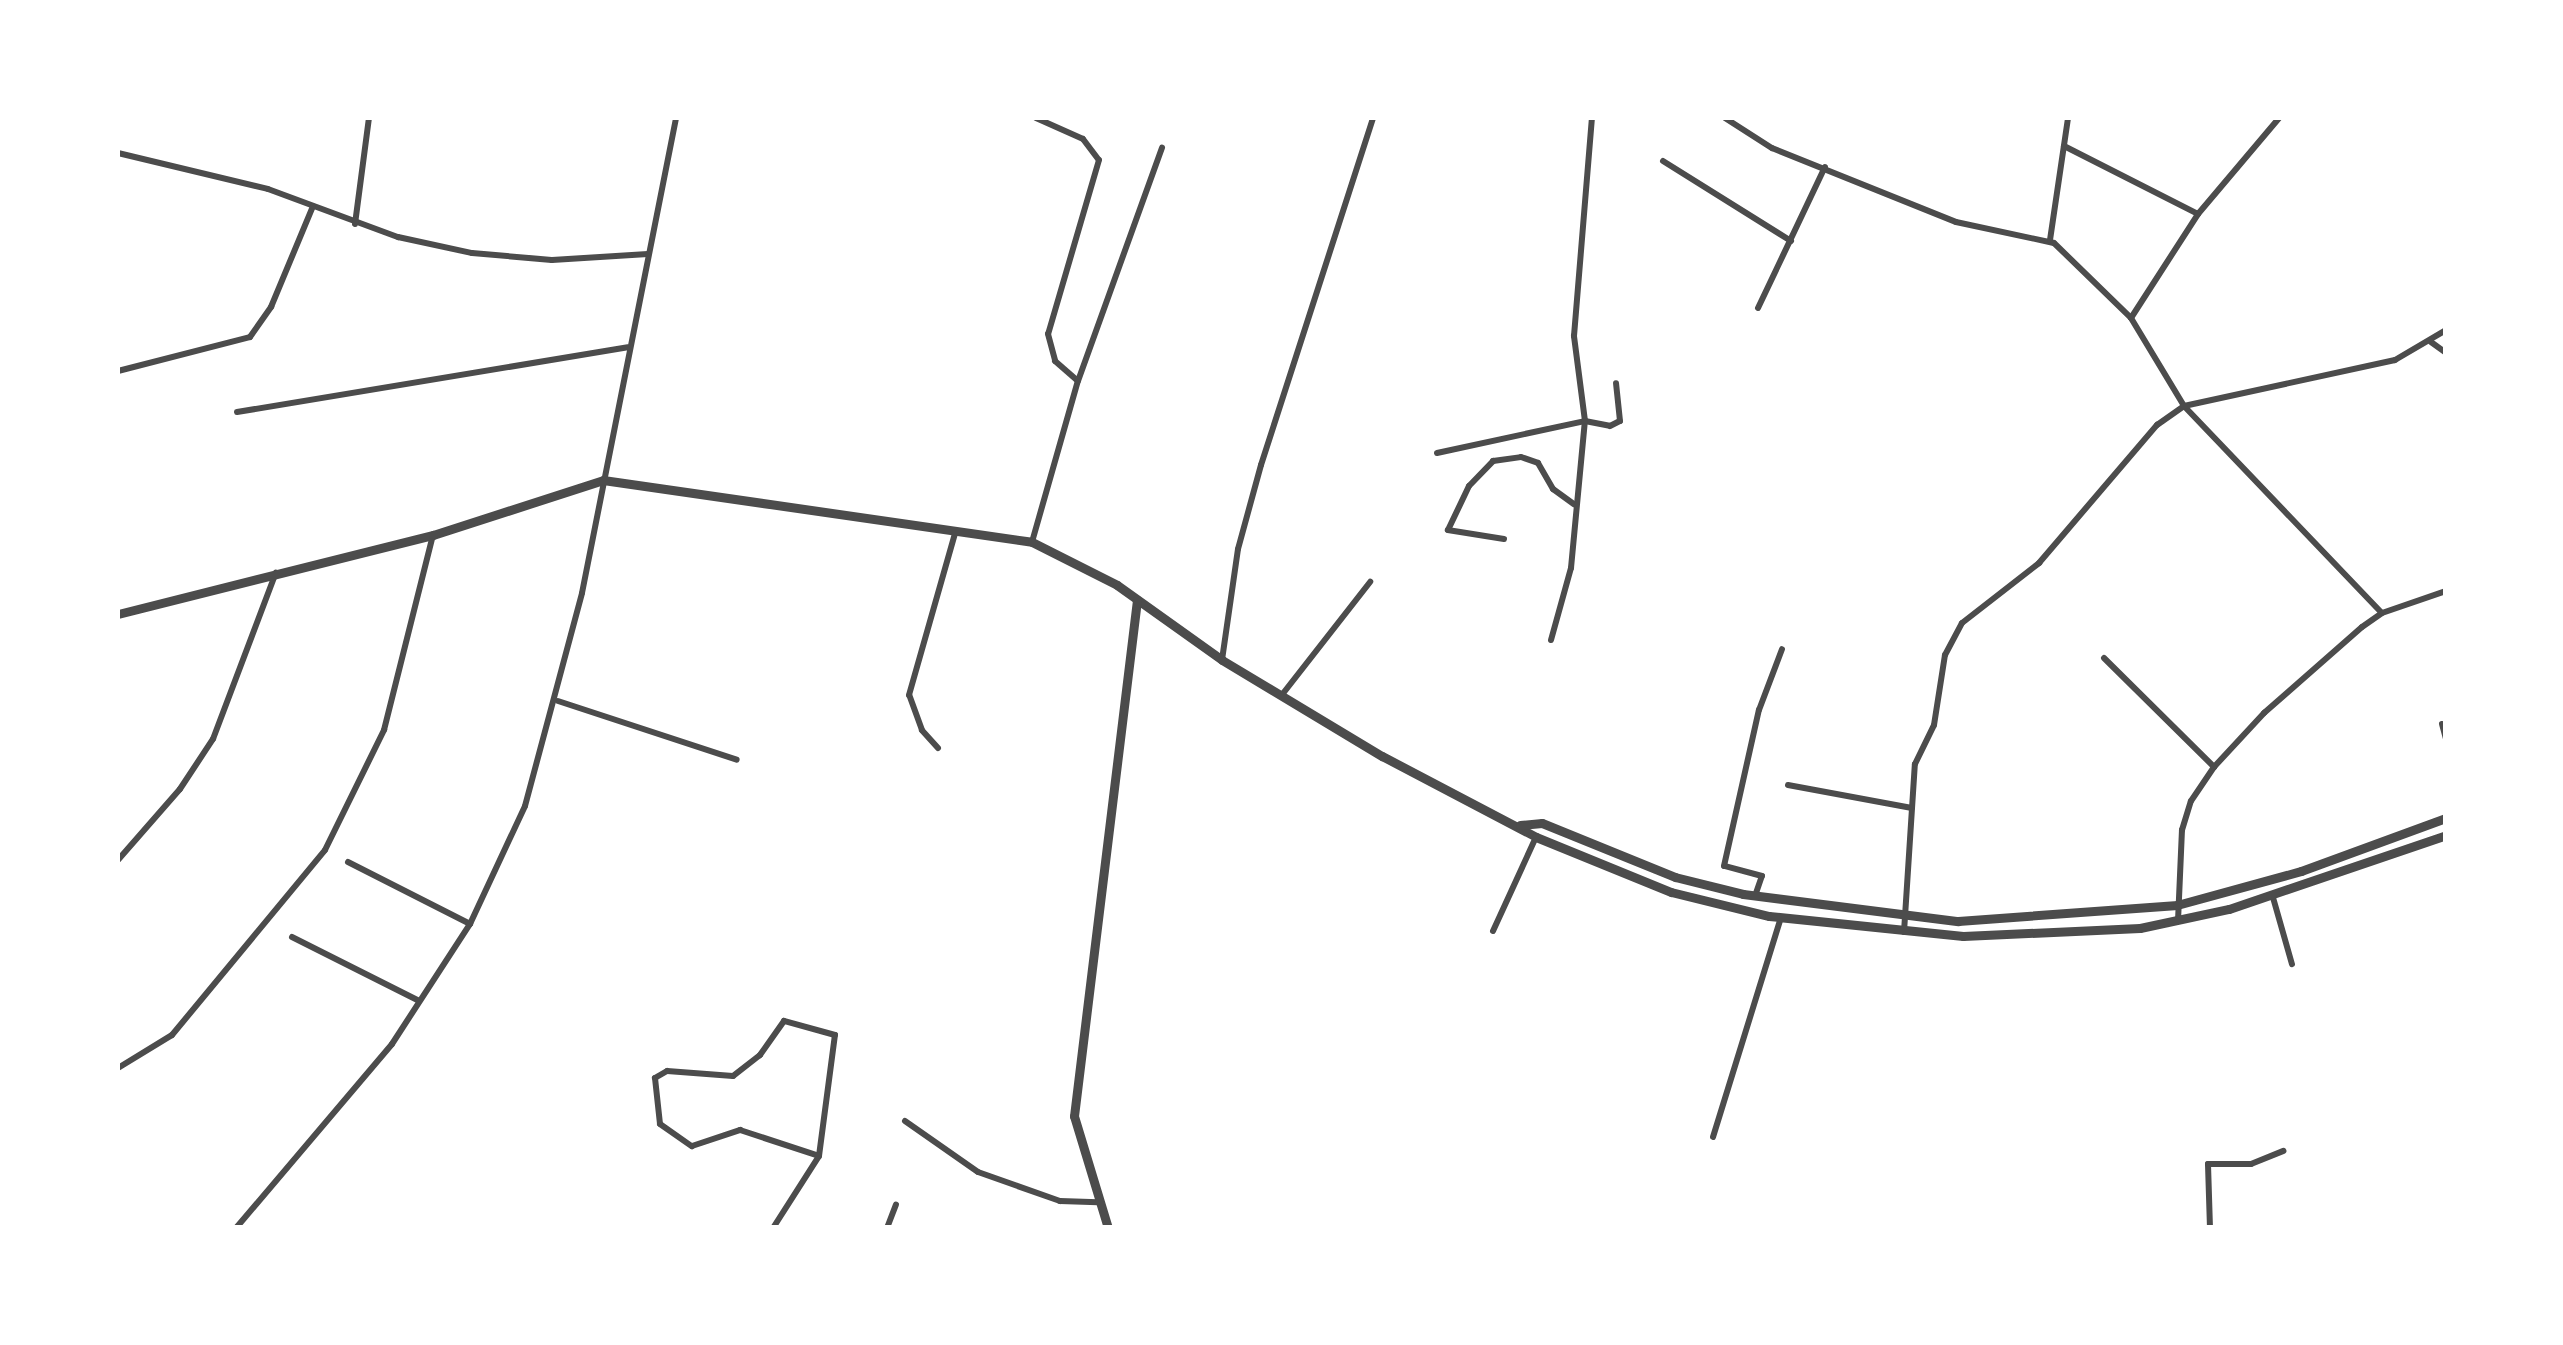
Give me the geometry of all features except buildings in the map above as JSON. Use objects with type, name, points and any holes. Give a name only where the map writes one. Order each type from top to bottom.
[{"type":"street","points":[[355,224],[369,118]]},
{"type":"street","points":[[236,1228],[392,1044],[470,924],[525,806],[558,701],[676,118]]},
{"type":"street","points":[[1036,118],[1084,138],[1099,160],[1048,334],[1055,360],[1078,382]]},
{"type":"street","points":[[1222,660],[1238,549],[1261,465],[1372,118]]},
{"type":"street","points":[[1551,640],[1571,568],[1584,421],[1574,336],[1592,118]]},
{"type":"street","points":[[1725,118],[1772,148],[1978,230],[2050,240],[2131,318],[2184,406],[2382,613]]},
{"type":"street","points":[[2050,240],[2068,118]]},
{"type":"street","points":[[2131,318],[2198,214],[2280,118]]},
{"type":"street","points":[[2064,146],[2198,214]]},
{"type":"street","points":[[1032,542],[1078,382],[1162,148]]},
{"type":"street","points":[[118,154],[313,206],[355,224],[493,256],[648,254]]},
{"type":"street","points":[[1663,161],[1790,241]]},
{"type":"street","points":[[1758,308],[1825,167]]},
{"type":"street","points":[[118,371],[250,336],[271,307],[313,206]]},
{"type":"street","points":[[1904,932],[1915,764],[1934,726],[1944,655],[1962,623],[2046,556],[2156,424],[2184,406],[2395,360],[2446,330]]},
{"type":"street","points":[[2431,342],[2446,353]]},
{"type":"street","points":[[237,412],[628,347]]},
{"type":"street","points":[[1437,453],[1584,421],[1620,421],[1616,383]]},
{"type":"street","points":[[1504,539],[1448,530],[1469,486],[1493,461],[1521,457],[1538,463],[1553,489],[1574,504]]},
{"type":"street","points":[[118,614],[433,536],[603,480],[954,534],[1032,542],[1137,600],[1281,696],[1536,836],[1671,892],[1781,918],[1904,932],[2028,936],[2178,921],[2272,894],[2446,835]]},
{"type":"street","points":[[938,748],[922,730],[909,695],[954,534]]},
{"type":"street","points":[[118,1068],[172,1035],[325,850],[384,730],[433,536]]},
{"type":"street","points":[[118,860],[180,789],[213,739],[276,572]]},
{"type":"street","points":[[1281,696],[1370,582]]},
{"type":"street","points":[[2178,921],[2186,812],[2214,766],[2264,713],[2382,613],[2446,592]]},
{"type":"street","points":[[1108,1228],[1074,1116],[1137,600]]},
{"type":"street","points":[[1755,896],[1762,876],[1724,866],[1759,710],[1782,649]]},
{"type":"street","points":[[2104,658],[2214,766]]},
{"type":"street","points":[[558,701],[737,760]]},
{"type":"street","points":[[2442,724],[2446,739]]},
{"type":"street","points":[[1788,785],[1912,808]]},
{"type":"street","points":[[1517,825],[1542,823],[1675,877],[1755,896],[1906,916],[2046,920],[2177,905],[2300,871],[2446,818]]},
{"type":"street","points":[[1493,931],[1536,836]]},
{"type":"street","points":[[348,862],[470,924]]},
{"type":"street","points":[[2272,894],[2292,964]]},
{"type":"street","points":[[1713,1137],[1781,918]]},
{"type":"street","points":[[292,938],[419,1001]]},
{"type":"street","points":[[774,1228],[820,1156],[834,1036],[816,1026],[784,1021],[760,1056],[733,1076],[667,1071],[655,1078],[660,1124],[692,1146],[740,1130],[820,1156]]},
{"type":"street","points":[[904,1121],[978,1172],[1060,1201],[1098,1202]]},
{"type":"street","points":[[2210,1228],[2208,1164],[2252,1164],[2284,1151]]},
{"type":"street","points":[[888,1225],[896,1205]]}]
